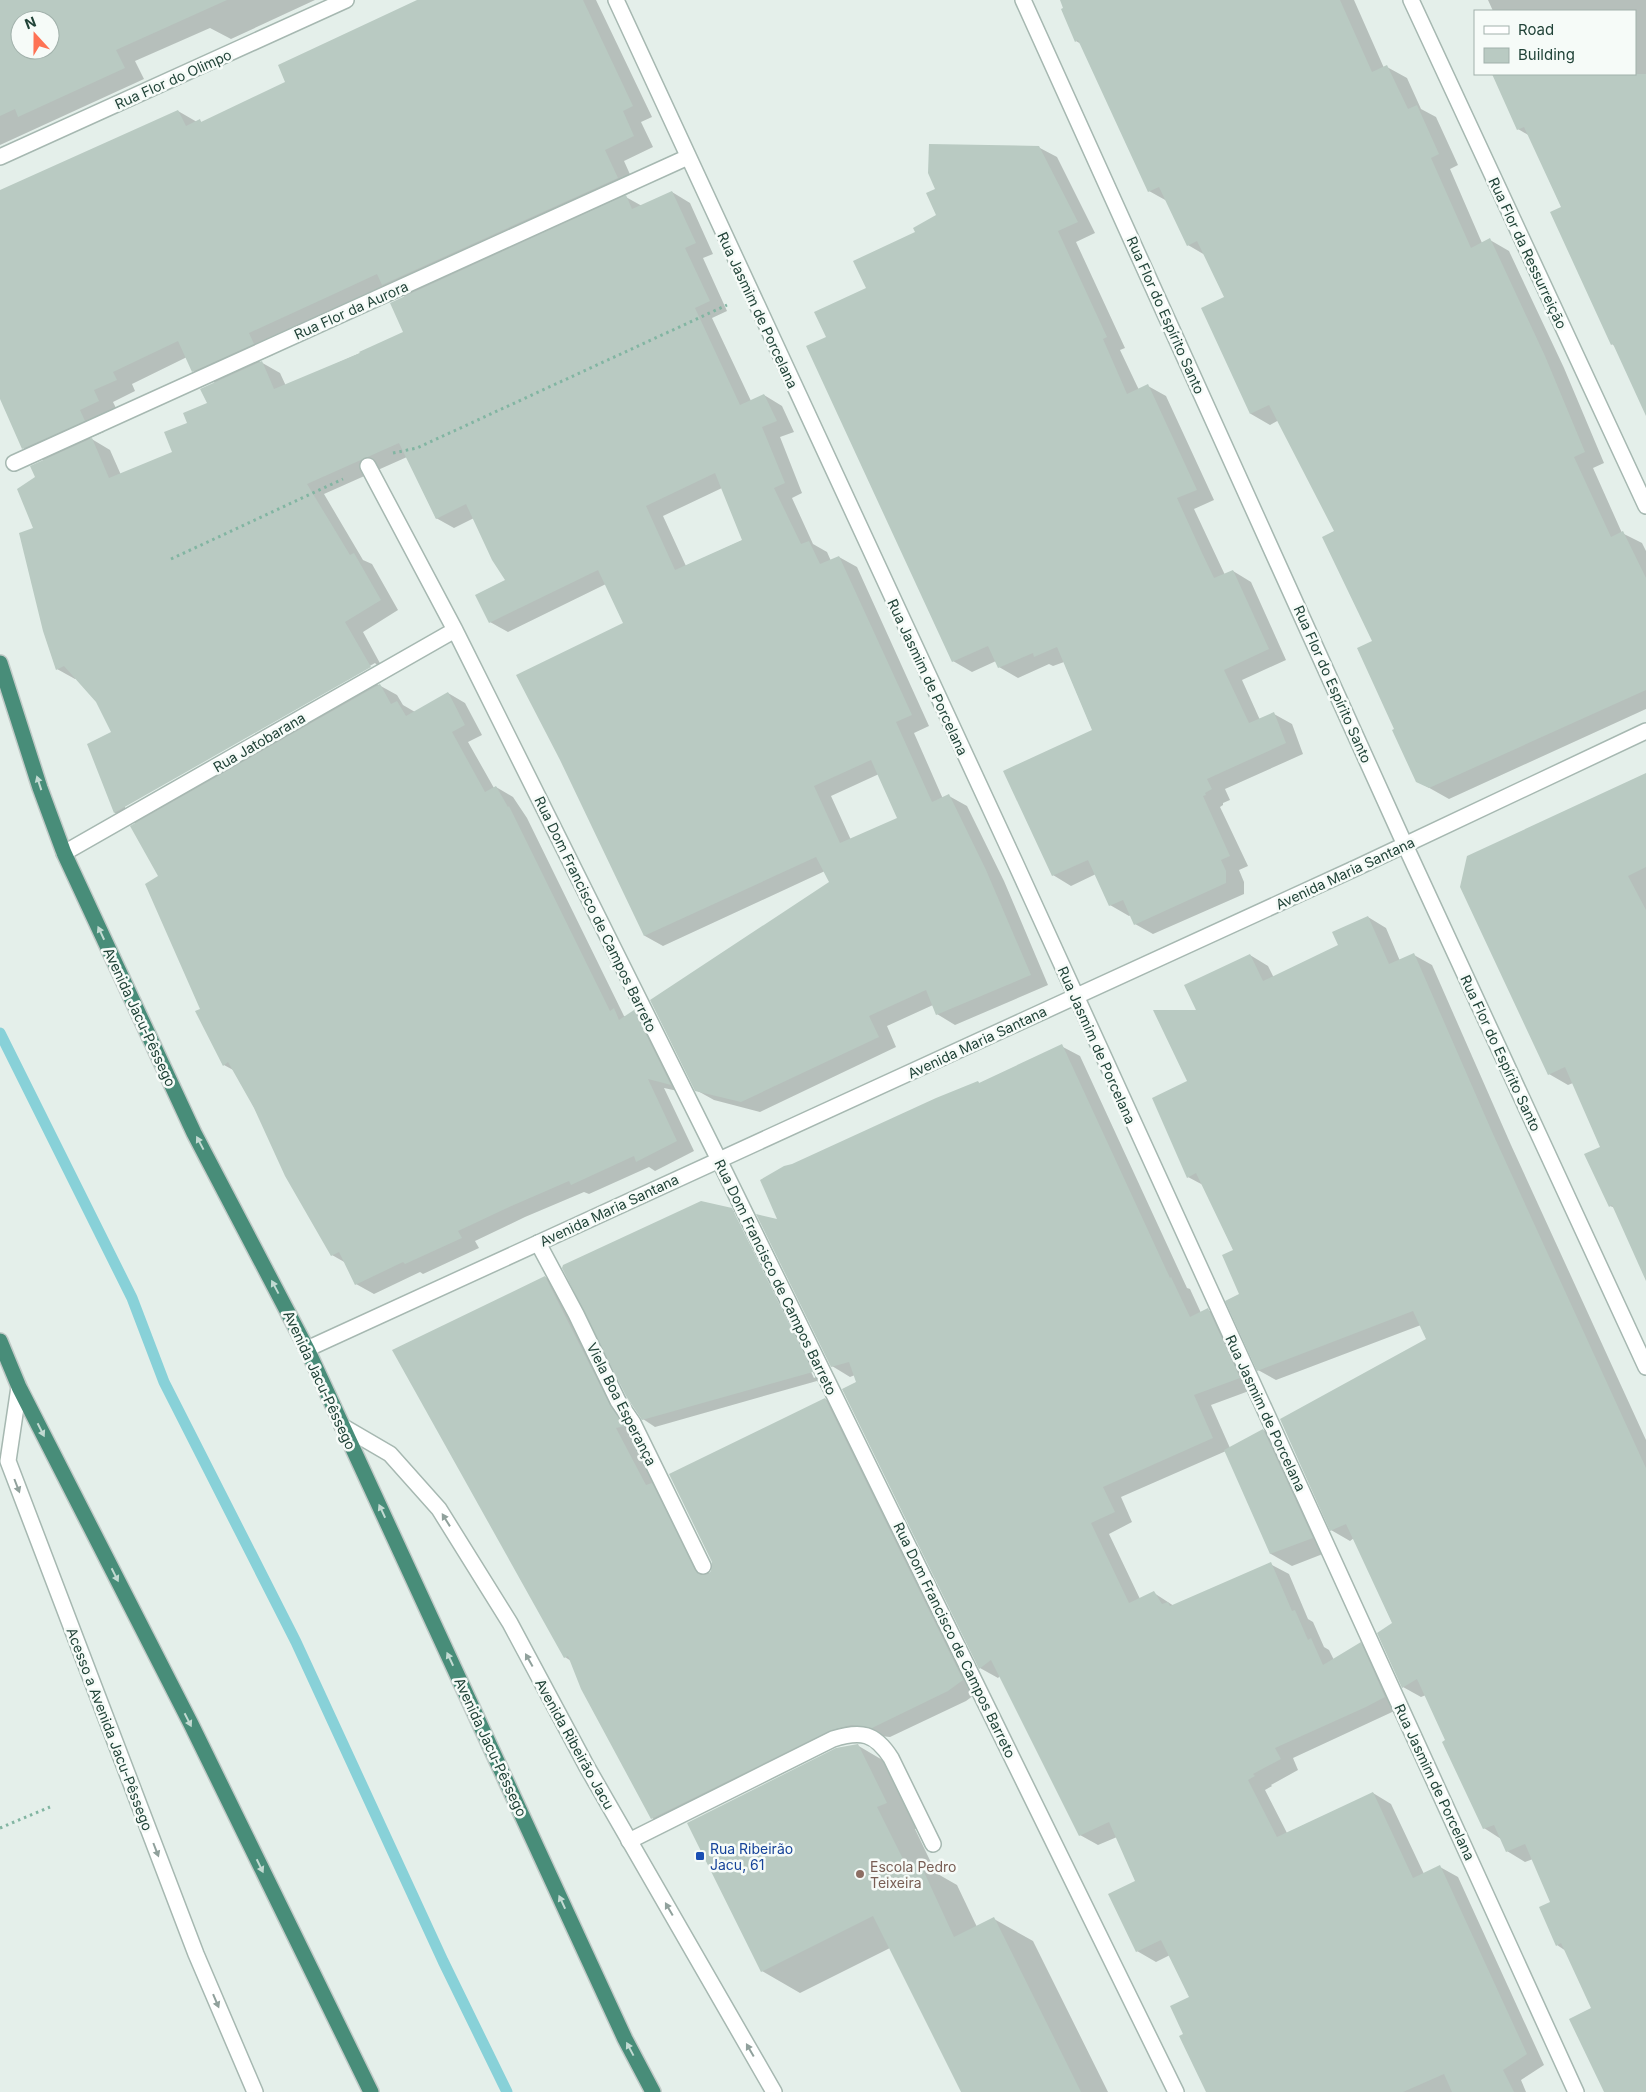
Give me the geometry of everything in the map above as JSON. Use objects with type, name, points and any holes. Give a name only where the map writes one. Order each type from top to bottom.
[{"type":"highway","name":"Avenida Jacu-Pêssego","points":[[0,663],[40,788],[64,853],[194,1133],[307,1349],[625,2040],[654,2092]]},
{"type":"highway","points":[[0,1341],[19,1387],[191,1724],[371,2092]]},
{"type":"street","name":"Rua Flor do Olimpo","points":[[0,157],[346,0]]},
{"type":"street","name":"Rua Jasmim de Porcelana","points":[[616,0],[1576,2092]]},
{"type":"street","name":"Rua Flor do Espírito Santo","points":[[1023,0],[1405,845],[1646,1367]]},
{"type":"street","name":"Rua Flor da Ressurreição","points":[[1411,0],[1646,506]]},
{"type":"street","name":"Rua Flor da Aurora","points":[[14,463],[688,157]]},
{"type":"street","name":"Rua Dom Francisco de Campos Barreto","points":[[368,466],[455,630],[719,1160],[1176,2092]]},
{"type":"street","name":"Rua Jatobarana","points":[[64,853],[455,630]]},
{"type":"street","name":"Avenida Maria Santana","points":[[307,1349],[1405,845],[1646,731]]},
{"type":"street","name":"Viela Boa Esperança","points":[[538,1243],[576,1314],[618,1401],[633,1423],[703,1566]]},
{"type":"street","name":"Acesso a Avenida Jacu-Pêssego","points":[[19,1387],[8,1461],[192,1944],[242,2066],[255,2092]]},
{"type":"street","name":"Avenida Ribeirão Jacu","points":[[342,1426],[390,1454],[439,1509],[510,1623],[629,1840],[774,2092]]},
{"type":"street","points":[[629,1840],[833,1739],[861,1734],[873,1737],[883,1746],[891,1758],[933,1844]]},
{"type":"path","points":[[171,559],[342,480],[392,453],[417,448],[751,294]]},
{"type":"path","points":[[0,1828],[50,1807]]},
{"type":"building","points":[[0,0],[227,0],[116,50],[125,68],[18,117],[15,109],[0,116]]},
{"type":"building","points":[[417,0],[583,0],[633,106],[623,111],[634,136],[605,150],[618,178],[382,285],[377,274],[249,333],[254,344],[192,372],[178,341],[113,372],[117,380],[94,390],[99,401],[80,410],[85,421],[22,449],[0,399],[0,190],[178,110],[186,126],[200,119],[201,122],[285,82],[278,65]]},
{"type":"building","points":[[1060,0],[1340,0],[1372,72],[1387,65],[1408,109],[1417,105],[1439,154],[1431,158],[1471,248],[1490,238],[1545,356],[1585,452],[1574,457],[1611,537],[1623,531],[1646,578],[1646,690],[1429,788],[1416,782],[1357,648],[1372,641],[1322,537],[1334,531],[1269,405],[1250,414],[1201,308],[1224,297],[1197,241],[1187,246],[1159,187],[1148,192],[1078,40],[1075,42],[1061,9],[1063,8]]},
{"type":"building","points":[[1646,74],[1646,416],[1550,212],[1561,207],[1524,127],[1517,130],[1492,75]]},
{"type":"building","points":[[929,144],[1039,146],[1078,222],[1058,231],[1107,337],[1103,339],[1127,394],[1148,384],[1197,490],[1177,498],[1202,553],[1214,578],[1233,570],[1269,649],[1224,670],[1249,723],[1274,712],[1286,743],[1207,779],[1212,789],[1203,796],[1230,856],[1221,860],[1226,871],[1226,883],[1134,925],[1123,900],[1109,906],[1088,860],[1052,876],[1003,771],[1092,730],[1057,647],[1034,657],[1033,653],[998,668],[988,646],[952,662],[806,346],[826,337],[814,312],[866,288],[853,261],[915,232],[913,228],[936,215],[926,193],[935,189],[928,173]]},
{"type":"building","points":[[672,191],[696,243],[685,248],[710,301],[695,308],[740,405],[764,394],[777,421],[762,427],[785,483],[774,488],[801,544],[809,541],[820,564],[839,556],[912,715],[896,722],[932,802],[949,794],[986,870],[1031,975],[936,1015],[926,990],[869,1016],[879,1037],[741,1102],[695,1091],[650,1000],[829,882],[816,857],[644,936],[560,760],[516,675],[623,623],[598,570],[489,623],[475,595],[505,580],[492,560],[466,504],[436,519],[399,443],[307,484],[350,555],[354,553],[381,600],[345,622],[371,667],[114,813],[87,744],[111,732],[96,702],[64,666],[56,670],[43,631],[19,533],[33,528],[17,489],[35,477],[30,466],[92,438],[109,478],[172,452],[164,432],[187,423],[183,413],[207,403],[200,389],[262,361],[274,389],[360,353],[403,332],[390,303],[626,195],[632,209]],"holes":[[[715,473],[742,540],[675,570],[646,506]],[[871,760],[897,818],[840,843],[814,786]]]},
{"type":"building","points":[[380,684],[391,704],[397,701],[406,716],[448,692],[465,725],[452,732],[485,792],[496,786],[509,806],[610,1011],[614,1008],[619,1020],[634,1010],[671,1085],[648,1079],[677,1141],[636,1162],[634,1156],[571,1185],[569,1181],[507,1208],[458,1231],[462,1238],[405,1264],[403,1262],[355,1285],[339,1252],[331,1256],[285,1176],[254,1108],[228,1062],[223,1066],[195,1011],[200,1009],[145,884],[158,876],[130,826]]},
{"type":"building","points":[[1646,773],[1646,867],[1628,876],[1646,910],[1646,1281],[1612,1205],[1609,1207],[1584,1154],[1600,1147],[1565,1067],[1548,1075],[1460,887],[1467,856]]},
{"type":"building","points":[[1368,916],[1389,964],[1414,953],[1493,1134],[1646,1468],[1646,2092],[1604,2092],[1569,2019],[1591,2008],[1561,1943],[1556,1946],[1539,1907],[1550,1902],[1525,1844],[1506,1852],[1494,1825],[1483,1829],[1442,1742],[1445,1740],[1417,1679],[1402,1688],[1377,1633],[1392,1623],[1346,1524],[1330,1531],[1280,1419],[1426,1339],[1413,1311],[1257,1371],[1225,1301],[1239,1294],[1222,1255],[1233,1250],[1196,1173],[1187,1178],[1152,1098],[1187,1081],[1153,1010],[1196,1010],[1184,985],[1250,954],[1263,981],[1338,945],[1332,932]]},
{"type":"building","points":[[1062,1044],[1170,1278],[1190,1317],[1208,1308],[1240,1378],[1194,1395],[1213,1438],[1103,1487],[1115,1512],[1091,1523],[1129,1603],[1154,1591],[1162,1604],[1168,1602],[1170,1606],[1271,1562],[1292,1611],[1295,1610],[1308,1640],[1311,1638],[1323,1665],[1361,1642],[1385,1697],[1275,1748],[1281,1759],[1253,1774],[1255,1776],[1248,1780],[1277,1837],[1373,1792],[1413,1878],[1440,1865],[1527,2054],[1503,2070],[1514,2092],[1452,2092],[1444,2074],[1403,2092],[1206,2092],[1179,2036],[1183,2034],[1170,2006],[1189,1997],[1161,1940],[1136,1952],[1108,1894],[1135,1881],[1109,1822],[1079,1836],[991,1660],[979,1669],[842,1389],[856,1382],[849,1362],[831,1367],[756,1214],[777,1219],[760,1180],[784,1166],[936,1098],[978,1081],[979,1083]]},
{"type":"building","points":[[701,1201],[732,1208],[813,1372],[642,1420],[626,1396],[562,1268],[563,1265]]},
{"type":"building","points":[[545,1276],[610,1405],[624,1426],[616,1428],[646,1485],[652,1483],[697,1573],[708,1574],[711,1571],[712,1562],[669,1474],[825,1398],[963,1680],[948,1691],[872,1728],[851,1725],[829,1731],[651,1819],[581,1689],[568,1656],[564,1658],[392,1350]]},
{"type":"building","points":[[1263,1429],[1313,1538],[1270,1554],[1224,1450]]},
{"type":"building","points":[[858,1744],[887,1803],[877,1807],[907,1867],[919,1861],[954,1937],[994,1917],[1081,2092],[961,2092],[873,1916],[761,1972],[687,1823],[836,1748]]},
{"type":"waterway","points":[[0,1033],[132,1298],[164,1382],[296,1642],[443,1961],[507,2092]]},
{"type":"place","name":"Rua Ribeirão Jacu, 61","points":[[700,1856]]},
{"type":"place","name":"Escola Pedro Teixeira","points":[[860,1874]]}]
